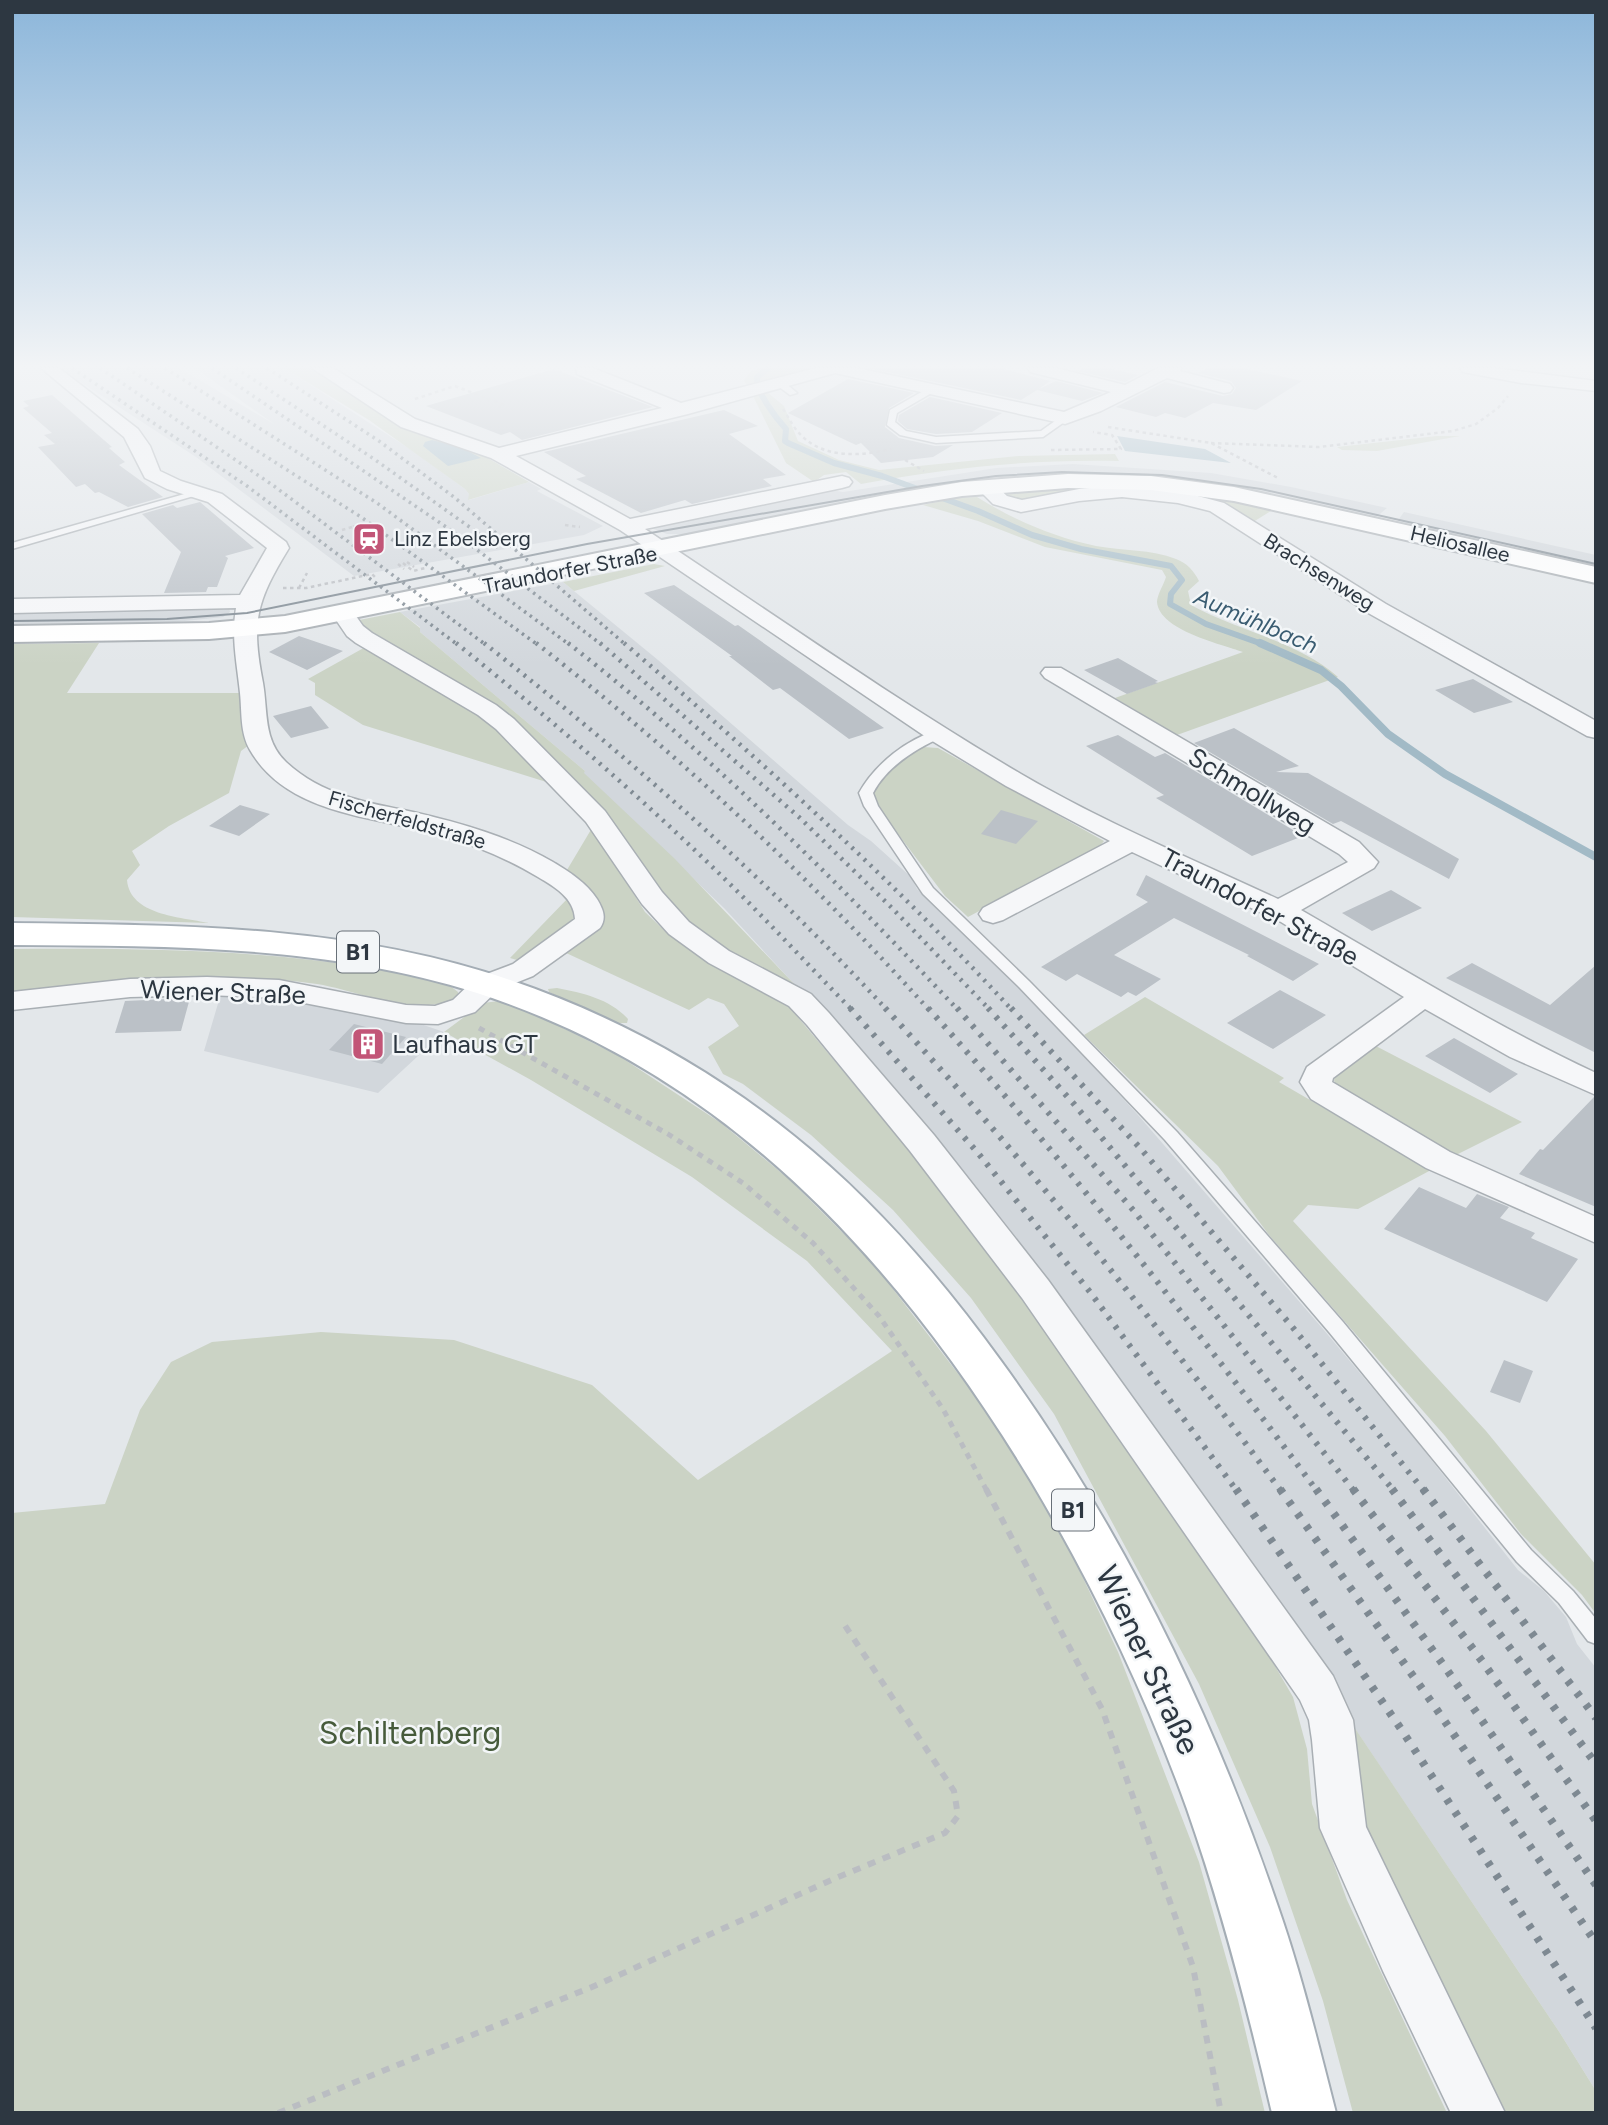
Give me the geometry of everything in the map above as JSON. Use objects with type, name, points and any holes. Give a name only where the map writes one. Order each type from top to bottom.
[{"type":"street","name":"Fischerfeldstraße","points":[[149,467],[152,474],[174,485],[229,506],[275,542],[278,548],[248,615],[244,656],[255,709],[256,737],[270,759],[292,780],[327,798],[350,806],[414,819],[501,847],[537,864],[567,883],[587,904],[591,911],[590,922],[578,932],[523,970],[487,984]]},
{"type":"street","points":[[522,467],[662,548]]},
{"type":"street","name":"Heliosallee","points":[[662,548],[986,486],[1113,481],[1206,489],[1596,575]]},
{"type":"street","points":[[627,526],[842,482]]},
{"type":"street","name":"Brachsenweg","points":[[986,486],[1000,500],[1021,506],[1087,494],[1122,491],[1179,497],[1217,507],[1378,610],[1596,731]]},
{"type":"street","name":"Traundorfer Straße","points":[[12,606],[248,615],[343,614],[662,548],[938,734],[1015,780],[1131,841],[1279,911],[1521,1050],[1596,1085]]},
{"type":"street","points":[[343,614],[355,631],[365,638],[487,710],[505,724],[596,817],[652,898],[679,928],[719,957],[800,1000],[922,1143],[1035,1289],[1317,1689],[1331,1720],[1335,1740],[1343,1828],[1395,1942],[1479,2113]]},
{"type":"street","name":"Traundorfer Straße","points":[[12,634],[159,633],[248,615]]},
{"type":"street","name":"Schmollweg","points":[[1053,673],[1349,848],[1364,862],[1279,911]]},
{"type":"street","name":"Traundorfer Straße","points":[[993,914],[1131,841]]},
{"type":"street","name":"Wiener Straße","points":[[12,934],[225,938],[292,943],[397,960],[487,984],[574,1017],[632,1046],[720,1100],[764,1132],[817,1177],[869,1228],[919,1284],[1026,1431],[1120,1595],[1166,1689],[1206,1786],[1245,1893],[1278,2003],[1304,2113]]},
{"type":"street","points":[[450,1013],[464,1006],[487,984]]},
{"type":"street","name":"Wiener Straße","points":[[12,1001],[130,988],[207,986],[305,993],[406,1014],[450,1013]]},
{"type":"street","points":[[1424,996],[1318,1074],[1316,1082],[1322,1092],[1438,1160],[1596,1231]]},
{"type":"lane","points":[[12,546],[199,493]]},
{"type":"lane","points":[[938,734],[916,744],[870,782],[866,793],[871,806],[928,891],[1024,984],[1171,1136],[1336,1327],[1524,1556],[1566,1597],[1596,1635]]},
{"type":"path","points":[[1257,467],[1284,481]]},
{"type":"path","points":[[342,530],[363,524]]},
{"type":"path","points":[[352,527],[379,546]]},
{"type":"path","points":[[403,563],[414,567]]},
{"type":"path","points":[[403,563],[413,571],[425,568]]},
{"type":"path","points":[[403,563],[404,569]]},
{"type":"path","points":[[299,588],[307,573]]},
{"type":"path","points":[[278,588],[299,588],[372,574],[377,579]]},
{"type":"path","points":[[450,1013],[668,1134],[743,1183],[813,1243],[878,1317],[943,1409],[1102,1709],[1193,1967],[1221,2113]]},
{"type":"path","points":[[278,2113],[592,1987],[835,1878],[945,1833],[958,1816],[954,1791],[842,1622]]},
{"type":"shaded area","points":[[209,467],[435,467],[465,489],[469,500],[529,482],[541,489],[537,491],[603,526],[584,535],[354,576]]},
{"type":"shaded area","points":[[1122,467],[1211,473],[1387,508],[1375,518],[1105,476],[760,520],[689,534],[667,534],[651,528],[825,489],[843,492],[996,468]]},
{"type":"shaded area","points":[[1404,512],[1596,555],[1596,571],[1396,523]]},
{"type":"shaded area","points":[[563,582],[658,660],[848,825],[871,841],[911,877],[917,889],[1041,1009],[1138,1115],[1323,1329],[1411,1434],[1518,1570],[1544,1591],[1566,1617],[1577,1644],[1596,1668],[1596,2091],[1560,2033],[1139,1408],[867,1063],[724,908],[583,773],[585,771],[420,632],[420,627],[400,612]]},
{"type":"shaded area","points":[[229,607],[230,612],[223,617],[175,622],[12,624],[12,610]]},
{"type":"shaded area","points":[[222,990],[277,993],[403,1018],[444,1032],[378,1093],[204,1051]]},
{"type":"green space","points":[[435,467],[504,467],[529,482],[468,500],[469,494]]},
{"type":"green space","points":[[792,467],[868,467],[879,470],[978,467],[861,484],[846,472],[824,475],[814,482]]},
{"type":"green space","points":[[1015,487],[1141,487],[1277,507],[1250,524],[1215,500],[1164,491],[1024,501],[1007,496],[1006,492]]},
{"type":"green space","points":[[977,497],[1005,513],[1064,538],[1096,546],[1157,553],[1180,561],[1190,568],[1199,581],[1188,591],[1191,605],[1286,645],[1338,677],[1177,735],[1115,698],[1243,652],[1179,628],[1160,612],[1158,596],[1166,577],[1162,570],[1045,547],[978,521],[923,505]]},
{"type":"green space","points":[[654,564],[665,566],[574,591],[563,582]]},
{"type":"green space","points":[[400,612],[420,628],[420,632],[585,771],[584,773],[675,859],[797,987],[732,955],[694,931],[518,727],[378,640],[359,623],[359,620]]},
{"type":"green space","points":[[99,643],[67,693],[243,693],[249,745],[241,751],[229,793],[169,826],[132,851],[140,865],[127,880],[130,892],[137,901],[147,907],[171,916],[209,923],[12,917],[12,644]]},
{"type":"green space","points":[[369,645],[473,707],[556,785],[363,725],[315,695],[315,683],[308,679]]},
{"type":"green space","points":[[923,747],[938,748],[1104,841],[1099,847],[968,917],[945,896],[876,805],[873,792],[877,783],[896,764]]},
{"type":"green space","points":[[592,828],[645,912],[669,935],[709,962],[786,1003],[936,1182],[1019,1293],[1258,1637],[1293,1697],[1307,1749],[1312,1804],[1347,1900],[1447,2113],[1353,2113],[1323,2001],[1270,1847],[1199,1684],[1054,1414],[971,1298],[893,1210],[811,1135],[743,1084],[723,1074],[708,1047],[739,1026],[724,1004],[708,998],[689,1010],[564,952],[544,968],[510,958],[570,896],[564,875]]},
{"type":"green space","points":[[12,949],[189,951],[277,956],[387,971],[449,985],[458,992],[458,997],[441,1003],[406,1004],[317,984],[241,978],[164,981],[12,996]]},
{"type":"green space","points":[[557,988],[586,995],[613,1006],[628,1019],[627,1023],[617,1023],[549,992],[548,989]]},
{"type":"green space","points":[[1145,997],[1284,1078],[1279,1082],[1431,1170],[1358,1209],[1308,1205],[1293,1221],[1486,1431],[1596,1565],[1596,1614],[1582,1595],[1521,1534],[1445,1436],[1269,1235],[1218,1166],[1084,1035]]},
{"type":"green space","name":"Schiltenberg","points":[[499,1001],[543,1018],[619,1056],[721,1123],[790,1180],[873,1263],[986,1410],[1057,1523],[1118,1652],[1199,1862],[1238,2000],[1265,2113],[12,2113],[12,1513],[105,1504],[140,1410],[171,1362],[212,1342],[321,1332],[454,1340],[592,1385],[698,1480],[892,1351],[807,1261],[692,1177],[531,1080],[444,1032],[483,1003]]},
{"type":"green space","points":[[1372,1044],[1522,1122],[1448,1159],[1339,1094],[1334,1080],[1341,1065]]},
{"type":"green space","points":[[1344,1712],[1560,2033],[1596,2091],[1596,2113],[1499,2113],[1354,1817]]},
{"type":"building","points":[[57,467],[122,467],[163,497],[128,507],[99,492],[95,493],[85,484],[76,487]]},
{"type":"building","points":[[571,467],[775,467],[786,475],[763,479],[772,486],[692,504],[685,500],[641,513],[576,479],[586,476]]},
{"type":"building","points":[[200,502],[254,548],[225,556],[228,558],[217,587],[208,587],[206,592],[164,593],[181,552],[142,514],[173,505],[177,508]]},
{"type":"building","points":[[674,585],[735,626],[738,625],[884,728],[849,739],[780,688],[773,690],[729,656],[732,656],[644,593]]},
{"type":"building","points":[[299,636],[343,651],[307,670],[269,652]]},
{"type":"building","points":[[1118,658],[1158,683],[1127,694],[1084,670]]},
{"type":"building","points":[[1473,679],[1513,702],[1474,713],[1435,690]]},
{"type":"building","points":[[311,706],[329,728],[291,738],[273,716]]},
{"type":"building","points":[[1234,728],[1299,766],[1276,772],[1308,773],[1459,859],[1449,879],[1341,821],[1333,824],[1194,743]]},
{"type":"building","points":[[1118,735],[1155,757],[1165,753],[1303,836],[1252,856],[1156,798],[1164,795],[1086,746]]},
{"type":"building","points":[[240,805],[270,814],[239,836],[209,826]]},
{"type":"building","points":[[1001,810],[1038,821],[1016,844],[981,834]]},
{"type":"building","points":[[1146,875],[1319,964],[1293,981],[1247,956],[1249,955],[1174,918],[1114,955],[1161,979],[1136,996],[1128,992],[1121,997],[1077,974],[1066,981],[1041,967],[1148,902],[1136,895]]},
{"type":"building","points":[[1391,890],[1422,908],[1372,931],[1342,913]]},
{"type":"building","points":[[1472,963],[1550,1005],[1596,965],[1596,1053],[1446,978]]},
{"type":"building","points":[[1280,990],[1326,1015],[1273,1049],[1227,1023]]},
{"type":"building","points":[[190,998],[181,1031],[115,1033],[125,1001]]},
{"type":"building","name":"Laufhaus GT","points":[[354,1024],[406,1037],[382,1064],[329,1050]]},
{"type":"building","points":[[1454,1038],[1518,1074],[1490,1093],[1425,1056]]},
{"type":"building","points":[[1594,1097],[1596,1207],[1519,1174],[1540,1149],[1543,1150]]},
{"type":"building","points":[[1419,1187],[1466,1208],[1477,1194],[1509,1207],[1500,1218],[1535,1233],[1531,1238],[1578,1259],[1547,1302],[1384,1229]]},
{"type":"building","points":[[1504,1360],[1533,1371],[1520,1403],[1490,1392]]},
{"type":"waterway","name":"Aumühlbach","points":[[849,467],[882,476],[978,511],[1032,535],[1081,549],[1171,566],[1182,580],[1171,594],[1170,604],[1206,624],[1263,644]]},
{"type":"waterway","name":"Aumühlbach","points":[[1263,644],[1321,670],[1341,686],[1388,734],[1445,774],[1596,857]]},
{"type":"tram line","points":[[12,621],[167,619],[247,613],[587,544],[922,486],[996,476],[1062,472],[1162,475],[1261,489],[1596,564]]},
{"type":"railway","points":[[219,467],[458,645]]},
{"type":"railway","points":[[246,467],[486,645]]},
{"type":"railway","points":[[283,467],[361,517],[538,645]]},
{"type":"railway","points":[[321,467],[377,503],[570,645]]},
{"type":"railway","points":[[358,467],[455,533],[602,645]]},
{"type":"railway","points":[[385,467],[499,548]]},
{"type":"railway","points":[[414,467],[454,497],[626,645]]},
{"type":"railway","points":[[456,643],[635,794],[737,891],[852,1010]]},
{"type":"railway","points":[[484,643],[590,729],[693,819],[792,912],[887,1010]]},
{"type":"railway","points":[[536,643],[640,728],[741,818],[837,912],[929,1010]]},
{"type":"railway","points":[[568,643],[671,728],[770,819],[958,1010]]},
{"type":"railway","points":[[600,643],[800,818],[990,1010]]},
{"type":"railway","points":[[624,643],[824,821],[920,914],[1012,1010]]},
{"type":"railway","points":[[850,1008],[978,1153],[1090,1292],[1237,1491]]},
{"type":"railway","points":[[885,1008],[1090,1244],[1187,1366],[1281,1491]]},
{"type":"railway","points":[[928,1008],[1030,1125],[1128,1245],[1317,1491]]},
{"type":"railway","points":[[957,1008],[1134,1211],[1354,1491]]},
{"type":"railway","points":[[988,1008],[1074,1104],[1394,1491]]},
{"type":"railway","points":[[1011,1008],[1141,1149],[1294,1329],[1424,1491]]},
{"type":"railway","points":[[1236,1489],[1401,1729],[1596,2028]]},
{"type":"railway","points":[[1280,1489],[1433,1704],[1596,1943]]},
{"type":"railway","points":[[1316,1489],[1447,1670],[1596,1885]]},
{"type":"railway","points":[[1353,1489],[1482,1661],[1596,1821]]},
{"type":"railway","points":[[1392,1489],[1596,1764]]},
{"type":"railway","points":[[1423,1489],[1596,1718]]},
{"type":"place","name":"Linz Ebelsberg","points":[[369,539]]},
{"type":"place","name":"Laufhaus GT","points":[[368,1044]]}]
